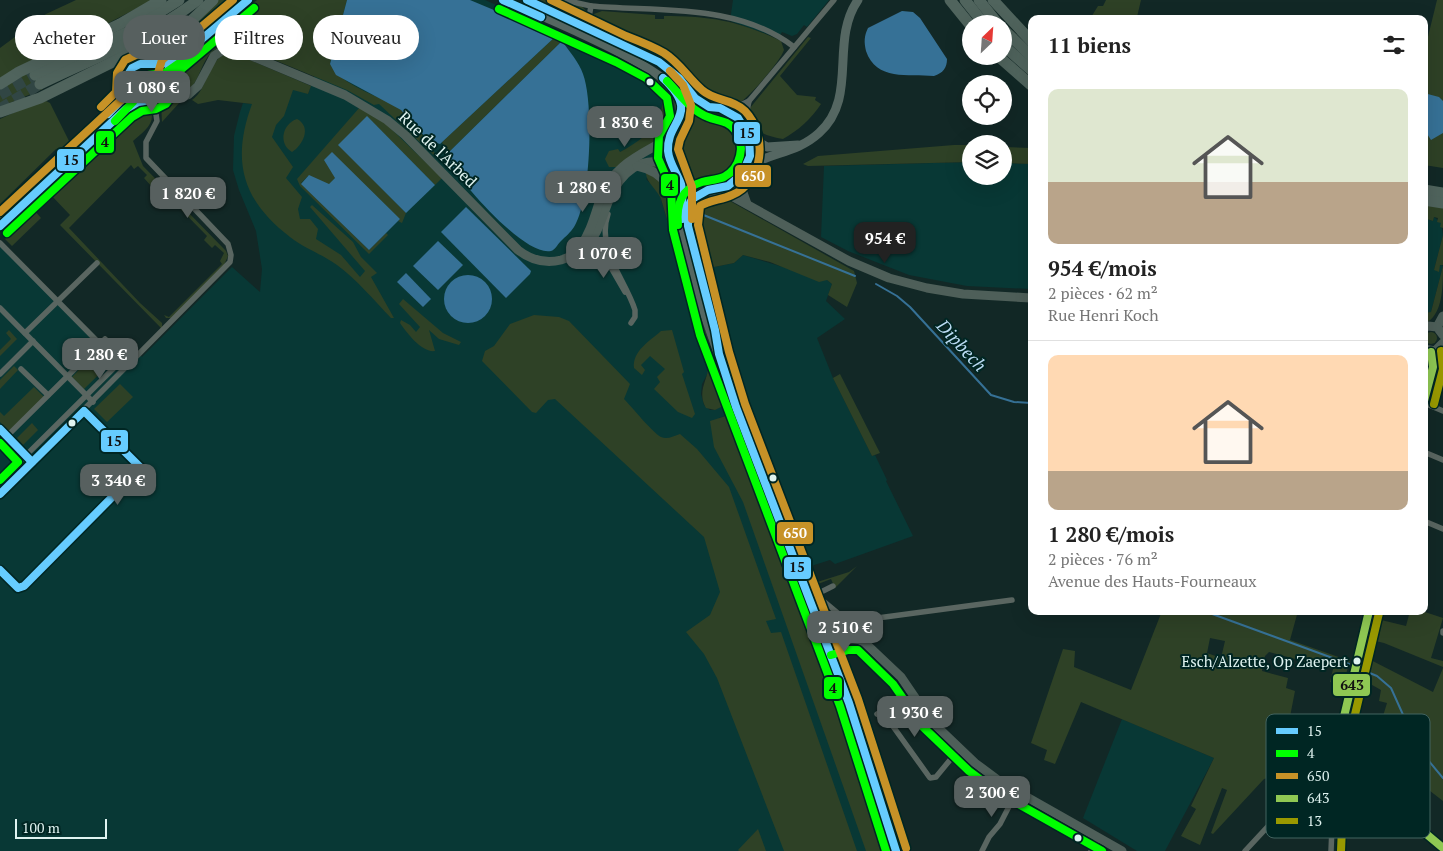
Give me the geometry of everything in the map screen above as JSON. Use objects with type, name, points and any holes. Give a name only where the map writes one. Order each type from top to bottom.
[{"type":"highway","points":[[0,84],[19,72],[120,24],[161,0]]},
{"type":"highway","points":[[179,0],[128,32],[38,79],[107,54],[156,28],[198,0]]},
{"type":"highway","points":[[0,112],[40,98],[157,40],[192,20],[213,0]]},
{"type":"highway","points":[[966,0],[977,15]]},
{"type":"highway","points":[[979,0],[991,15]]},
{"type":"highway","points":[[993,0],[1028,38]]},
{"type":"highway","points":[[952,1],[963,15]]},
{"type":"highway","points":[[1012,38],[1028,53]]},
{"type":"highway","points":[[1012,53],[1028,67]]},
{"type":"highway","points":[[1009,65],[1028,81]]},
{"type":"highway","points":[[1428,191],[1443,193]]},
{"type":"highway","points":[[1428,201],[1443,203]]},
{"type":"main road","points":[[2,219],[120,103],[127,90],[126,80],[130,70],[142,63],[154,65],[172,57],[242,0]]},
{"type":"main road","points":[[164,76],[175,61],[248,0]]},
{"type":"main road","points":[[503,0],[620,53],[652,70],[663,78],[676,92],[680,103],[680,119]]},
{"type":"main road","points":[[527,0],[659,62],[679,78],[696,98],[708,107]]},
{"type":"main road","points":[[747,205],[740,184],[744,171],[750,156],[749,136],[744,126],[734,115],[720,108],[708,107],[688,112],[680,119],[669,138],[668,147],[671,166],[677,175],[686,183],[708,190],[728,186],[744,171],[759,160],[784,154],[801,145],[826,126],[836,111],[842,86],[844,35],[847,20],[858,0]]},
{"type":"main road","name":"Rue de l'Arbed","points":[[157,98],[174,94],[188,95],[194,90],[218,52],[229,49],[247,54],[345,96],[388,120],[523,254],[536,260],[550,262],[563,259],[591,241],[612,187],[615,173],[627,161],[669,138]]},
{"type":"main road","points":[[2,219],[98,132],[138,101],[157,98],[165,86],[164,76],[154,65]]},
{"type":"main road","points":[[165,86],[174,94]]},
{"type":"main road","points":[[127,90],[138,101]]},
{"type":"main road","points":[[749,136],[767,147],[801,145]]},
{"type":"main road","points":[[637,166],[647,161],[655,160],[671,166]]},
{"type":"main road","points":[[637,166],[654,171],[670,187],[675,197],[683,243],[690,258]]},
{"type":"main road","name":"Rue de l'Arbed","points":[[576,252],[587,236],[612,187],[637,166]]},
{"type":"main road","points":[[677,175],[682,192],[683,228],[710,332],[747,435],[828,646],[873,774],[896,851]]},
{"type":"main road","points":[[719,189],[848,261],[889,278],[927,288],[963,294],[1028,298]]},
{"type":"main road","points":[[708,190],[692,199],[687,216],[719,354]]},
{"type":"main road","points":[[1440,331],[1443,316]]},
{"type":"main road","points":[[1428,351],[1439,349],[1443,342]]},
{"type":"main road","points":[[828,646],[857,634],[901,677],[931,721],[959,749],[988,773],[1122,851]]},
{"type":"street","points":[[564,0],[580,2],[591,6],[696,13],[737,19],[768,29],[794,47]]},
{"type":"street","points":[[720,108],[736,107],[749,101],[834,0]]},
{"type":"street","points":[[587,28],[591,6]]},
{"type":"street","points":[[0,494],[227,267],[231,256],[228,244],[146,158],[146,142],[157,121],[157,98]]},
{"type":"street","points":[[744,126],[749,101]]},
{"type":"street","points":[[612,187],[606,218],[605,239],[611,258],[633,304],[635,317],[631,323]]},
{"type":"street","points":[[591,241],[602,252],[633,304]]},
{"type":"street","points":[[0,243],[100,344]]},
{"type":"street","points":[[25,333],[96,263]]},
{"type":"street","points":[[0,308],[93,402]]},
{"type":"street","points":[[0,443],[105,339],[130,364]]},
{"type":"street","points":[[0,374],[33,341]]},
{"type":"street","points":[[1428,351],[1433,367],[1428,386]]},
{"type":"street","points":[[0,481],[124,358]]},
{"type":"street","points":[[13,360],[48,395]]},
{"type":"street","points":[[1433,367],[1443,371]]},
{"type":"street","points":[[1428,404],[1443,411]]},
{"type":"street","points":[[0,570],[18,588],[24,586],[141,468],[84,411]]},
{"type":"street","points":[[0,429],[32,462]]},
{"type":"street","points":[[1428,454],[1443,460]]},
{"type":"street","points":[[1428,523],[1443,529]]},
{"type":"street","points":[[833,586],[819,593],[823,602],[850,625],[857,634],[870,618],[1012,600]]},
{"type":"street","points":[[1345,714],[1368,615]]},
{"type":"street","points":[[877,714],[882,711],[930,778],[936,777],[959,749]]},
{"type":"street","points":[[982,851],[1000,824],[1016,791]]},
{"type":"street","points":[[1245,851],[1266,828]]},
{"type":"street","points":[[1091,851],[1099,837]]},
{"type":"street","points":[[1430,837],[1443,848]]},
{"type":"street","points":[[1331,851],[1332,838]]},
{"type":"shaded area","points":[[340,0],[485,0],[625,62],[638,71],[638,73],[645,77],[647,75],[662,86],[663,107],[652,129],[643,140],[620,152],[606,155],[662,146],[668,172],[661,167],[646,179],[658,191],[661,199],[708,358],[709,371],[702,384],[701,394],[704,405],[710,410],[715,410],[725,404],[729,415],[719,418],[871,851],[0,851],[0,243],[102,346],[106,342],[129,365],[140,355],[142,357],[232,267],[260,292],[262,269],[256,231],[233,170],[234,136],[243,103],[252,104],[290,84],[308,94],[320,60],[419,60],[419,15],[335,15]]},
{"type":"shaded area","points":[[347,0],[470,0],[556,36],[440,144],[428,140],[401,110],[336,75],[330,64],[331,60],[419,60],[419,15],[343,15]]},
{"type":"shaded area","points":[[733,0],[829,0],[807,27],[804,25],[797,34],[792,36],[782,32],[778,38],[730,21]]},
{"type":"shaded area","points":[[902,11],[913,12],[920,18],[947,59],[944,70],[940,73],[934,76],[894,74],[885,72],[871,61],[865,45],[865,36],[868,28]]},
{"type":"shaded area","points":[[562,41],[574,57],[583,74],[589,106],[589,152],[580,214],[573,229],[551,251],[539,250],[509,230],[464,183],[446,158],[447,154]]},
{"type":"shaded area","points":[[1428,94],[1439,97],[1443,101],[1443,133],[1431,140],[1428,135]]},
{"type":"shaded area","points":[[367,116],[435,185],[406,213],[338,145]]},
{"type":"shaded area","points":[[332,152],[400,219],[369,250],[301,184],[309,175],[329,184],[335,178],[324,160]]},
{"type":"shaded area","points":[[962,162],[962,185],[1012,185],[1012,163],[1028,164],[1028,289],[967,286],[909,275],[848,251],[821,237],[824,166]]},
{"type":"shaded area","points":[[466,207],[531,271],[506,298],[441,232]]},
{"type":"shaded area","points":[[1434,217],[1441,223],[1443,235],[1434,270],[1441,265],[1443,266],[1431,312],[1428,312],[1428,219],[1433,221]]},
{"type":"shaded area","points":[[438,241],[463,265],[438,290],[413,266]]},
{"type":"shaded area","points":[[743,255],[827,280],[832,284],[826,301],[845,319],[817,338],[833,378],[872,456],[875,455],[913,536],[835,564],[830,560],[808,567],[734,373],[704,269],[734,263]]},
{"type":"shaded area","points":[[406,273],[431,299],[423,307],[397,282]]},
{"type":"shaded area","points":[[463,275],[473,275],[485,282],[492,294],[492,304],[485,316],[473,323],[463,323],[455,319],[448,312],[444,304],[444,294],[448,286],[455,279]]},
{"type":"shaded area","points":[[1122,719],[1214,758],[1165,851],[1137,851],[1083,818]]},
{"type":"green space","points":[[76,0],[153,0],[113,21],[113,15],[45,15]]},
{"type":"green space","points":[[216,0],[237,0],[220,14],[215,15],[205,22],[205,15],[195,15]]},
{"type":"green space","points":[[257,0],[347,0],[343,15],[313,15],[313,60],[331,60],[330,63],[343,79],[400,109],[416,126],[438,157],[445,157],[450,164],[444,165],[379,104],[374,105],[347,90],[274,60],[303,60],[303,15],[239,15]]},
{"type":"green space","points":[[534,0],[554,0],[580,5],[591,15],[602,11],[655,15],[655,19],[664,19],[664,16],[681,16],[724,21],[738,24],[781,41],[784,50],[771,70],[744,100],[735,104],[712,102],[704,100],[625,42],[626,37],[607,29],[605,33],[594,28],[588,20],[583,22]]},
{"type":"green space","points":[[1106,0],[1141,0],[1137,15],[1092,15],[1098,6],[1103,6]]},
{"type":"green space","points":[[1437,0],[1443,0],[1443,168],[1428,166],[1428,37]]},
{"type":"green space","points":[[215,35],[215,50],[207,58],[194,84],[187,89],[178,90],[172,80],[176,68],[186,60],[205,60],[205,44]]},
{"type":"green space","points":[[556,36],[562,41],[447,154],[442,142]]},
{"type":"green space","points":[[15,37],[15,60],[37,60],[0,79],[0,48]]},
{"type":"green space","points":[[808,37],[811,38],[780,76],[797,95],[816,97],[815,100],[821,104],[804,124],[783,139],[764,134],[752,122],[750,108]]},
{"type":"green space","points":[[217,60],[250,60],[311,86],[308,94],[293,90],[284,116],[276,125],[272,137],[293,167],[286,178],[302,197],[298,209],[300,219],[310,219],[318,229],[316,239],[341,255],[360,277],[365,271],[310,207],[312,205],[353,242],[361,257],[377,273],[371,277],[394,318],[391,318],[344,271],[331,261],[290,237],[261,209],[251,194],[245,178],[242,161],[242,144],[252,104],[218,100],[198,104],[192,100],[201,89]]},
{"type":"green space","points":[[148,69],[154,71],[133,90],[132,86]]},
{"type":"green space","points":[[33,70],[43,89],[0,107],[0,92],[6,85]]},
{"type":"green space","points":[[155,72],[158,75],[136,93],[134,91]]},
{"type":"green space","points":[[654,77],[671,93],[675,104],[674,115],[664,136],[619,167],[609,167],[605,159],[609,151],[618,149],[620,152],[639,140],[647,134],[658,118],[663,98],[662,86],[652,79]]},
{"type":"green space","points":[[172,100],[180,102],[162,122],[161,104]]},
{"type":"green space","points":[[46,101],[50,103],[70,143],[60,153],[56,149],[0,204],[0,119]]},
{"type":"green space","points":[[360,107],[385,123],[442,178],[435,185],[367,117],[339,145],[406,213],[402,223],[398,221],[400,219],[335,178],[329,185],[308,176],[301,183],[369,250],[386,233],[388,235],[369,254],[300,186],[297,179]]},
{"type":"green space","points":[[150,109],[152,119],[148,127],[133,141],[143,166],[226,251],[228,256],[224,265],[172,318],[166,318],[164,315],[169,317],[222,264],[220,261],[224,253],[215,245],[212,248],[204,240],[207,236],[156,184],[152,187],[144,178],[147,175],[138,166],[134,169],[131,165],[69,228],[140,303],[162,323],[162,329],[60,225],[70,215],[50,194],[131,115],[138,110]]},
{"type":"green space","points":[[709,113],[728,119],[738,129],[744,148],[738,167],[728,177],[709,183],[690,177],[680,167],[674,148],[680,129],[690,119]]},
{"type":"green space","points":[[297,119],[302,122],[305,131],[300,145],[292,152],[283,139],[288,125]]},
{"type":"green space","points":[[962,145],[962,162],[808,166],[803,164],[818,156]]},
{"type":"green space","points":[[1012,147],[1028,148],[1028,164],[1012,163]]},
{"type":"green space","points":[[649,165],[662,167],[675,180],[689,274],[725,398],[723,406],[715,410],[706,408],[703,401],[703,389],[709,365],[708,358],[661,199],[647,178],[646,170]]},
{"type":"green space","points":[[721,196],[854,271],[857,283],[847,307],[828,295],[832,284],[827,280],[819,282],[770,262],[743,255],[734,263],[704,269],[693,225],[695,217],[692,216],[699,203]]},
{"type":"green space","points":[[1428,205],[1443,207],[1443,228],[1440,227],[1441,223],[1437,222],[1438,218],[1434,217],[1433,221],[1428,219]]},
{"type":"green space","points":[[34,210],[41,218],[12,246],[5,239]]},
{"type":"green space","points":[[1443,235],[1443,265],[1440,265],[1439,272],[1434,270]]},
{"type":"green space","points":[[1443,266],[1441,300],[1435,315],[1428,321],[1428,312],[1431,312]]},
{"type":"green space","points":[[403,299],[443,333],[461,342],[459,345],[439,339],[429,330],[435,351],[430,351],[420,346],[400,323],[401,320],[410,325],[416,332],[420,327],[399,304]]},
{"type":"green space","points":[[534,315],[559,317],[569,321],[630,384],[624,399],[657,435],[666,438],[680,434],[697,449],[729,487],[776,619],[766,621],[771,633],[781,632],[857,851],[784,851],[717,678],[704,654],[686,632],[710,615],[720,592],[704,537],[555,399],[548,400],[536,413],[532,412],[482,361],[485,351],[494,346],[510,324]]},
{"type":"green space","points":[[9,330],[17,339],[0,356],[0,350],[11,339],[6,333]]},
{"type":"green space","points":[[672,330],[684,372],[682,374],[695,414],[692,418],[678,412],[654,389],[660,382],[657,377],[665,369],[650,356],[641,365],[645,370],[642,375],[634,368],[636,356],[643,347],[661,331]]},
{"type":"green space","points":[[1429,332],[1433,332],[1437,336],[1437,340],[1433,344],[1428,343]]},
{"type":"green space","points":[[106,342],[119,355],[84,389],[72,377]]},
{"type":"green space","points":[[14,366],[18,370],[0,389],[0,380]]},
{"type":"green space","points":[[840,374],[880,453],[872,456],[833,378]]},
{"type":"green space","points":[[120,384],[133,397],[107,422],[94,409]]},
{"type":"green space","points":[[34,387],[44,397],[9,431],[0,422],[0,412],[4,416]]},
{"type":"green space","points":[[729,415],[758,477],[843,703],[890,851],[866,851],[743,502],[714,447],[710,421]]},
{"type":"green space","points":[[32,423],[38,430],[23,445],[17,438]]},
{"type":"green space","points":[[754,429],[772,474],[764,464],[751,430]]},
{"type":"green space","points":[[779,494],[801,551],[798,552],[783,513]]},
{"type":"green space","points":[[857,566],[835,588],[831,579],[818,584],[819,588],[817,589],[823,602],[821,605],[844,628],[847,625],[853,630],[852,635],[839,636],[829,629],[811,584],[849,572]]},
{"type":"green space","points":[[1428,613],[1443,618],[1431,658],[1443,661],[1443,667],[1384,643],[1367,639],[1373,618],[1406,626],[1409,615],[1428,615]]},
{"type":"green space","points":[[1160,615],[1297,615],[1290,640],[1350,661],[1346,674],[1343,673],[1340,685],[1330,682],[1333,669],[1269,652],[1265,656],[1262,671],[1288,678],[1286,688],[1295,691],[1291,714],[1266,714],[1266,778],[1213,834],[1211,833],[1227,790],[1222,788],[1200,845],[1181,836],[1196,809],[1191,806],[1214,758],[1081,702],[1055,764],[1044,760],[1047,750],[1031,743],[1063,649],[1075,651],[1074,667],[1131,690]],"holes":[[[1210,638],[1225,641],[1221,658],[1207,653]]]},
{"type":"green space","points":[[1363,656],[1433,692],[1443,668],[1443,801],[1430,791],[1430,714],[1384,714],[1387,703],[1379,701],[1381,690],[1358,677]]},
{"type":"green space","points":[[758,829],[766,851],[739,851],[738,850]]},
{"type":"waterway","points":[[701,214],[855,276]]},
{"type":"waterway","name":"Dipbech","points":[[876,284],[897,296],[910,307],[991,395],[1014,402],[1028,403]]},
{"type":"waterway","name":"Dipbech","points":[[1215,615],[1349,664]]},
{"type":"waterway","points":[[1360,669],[1377,676],[1391,688],[1403,714]]},
{"type":"waterway","points":[[1430,762],[1443,778]]},
{"type":"tunnel","points":[[0,95],[35,75]]},
{"type":"tunnel","points":[[0,109],[40,84]]},
{"type":"transit line","name":"650","points":[[0,212],[120,101],[135,92],[153,89],[162,60],[233,0]]},
{"type":"transit line","name":"15","points":[[0,226],[126,109],[138,102],[160,96],[164,90],[169,67],[248,0]]},
{"type":"transit line","name":"15","points":[[503,0],[541,17]]},
{"type":"transit line","name":"15","points":[[527,0],[659,62],[679,78],[695,98],[709,107],[720,108],[738,118],[749,136],[750,156],[742,174],[728,186],[708,190],[692,199],[688,207],[688,226],[715,330],[719,354],[736,407],[849,703],[896,851]]},
{"type":"transit line","name":"650","points":[[551,0],[664,53],[675,61],[707,94],[735,104],[745,111],[757,132],[759,157],[751,180],[743,189],[732,195],[700,206],[698,225],[729,352],[745,404],[858,699],[906,848]]},
{"type":"transit line","name":"4","points":[[7,233],[132,117],[142,111],[156,109],[166,104],[174,93],[177,73],[254,8]]},
{"type":"transit line","name":"4","points":[[499,9],[616,62],[646,78],[667,98],[670,116],[659,136],[658,158],[671,188],[673,230],[700,335],[840,706],[886,851]]},
{"type":"transit line","name":"650","points":[[101,107],[116,92],[117,73],[125,60]]},
{"type":"transit line","name":"15","points":[[108,114],[124,97],[127,76],[132,68],[140,64],[162,64],[167,60]]},
{"type":"transit line","name":"4","points":[[115,121],[133,102],[139,76],[165,73],[184,60]]},
{"type":"transit line","name":"650","points":[[670,71],[683,85],[691,105],[689,121],[678,149],[692,187],[692,219]]},
{"type":"transit line","name":"15","points":[[663,78],[674,90],[680,101],[681,109],[669,140],[668,151],[682,188],[682,219]]},
{"type":"transit line","name":"4","points":[[667,81],[696,110],[732,127],[738,136],[741,149],[738,162],[730,173],[724,177],[695,185],[685,193],[679,205],[678,225]]},
{"type":"transit line","name":"13","points":[[1434,404],[1443,369],[1441,351]]},
{"type":"transit line","name":"643","points":[[1428,386],[1433,367],[1431,352]]},
{"type":"transit line","name":"15","points":[[0,494],[84,411],[141,468],[24,586],[18,588],[0,570]]},
{"type":"transit line","name":"15","points":[[0,429],[32,462]]},
{"type":"transit line","name":"4","points":[[0,443],[18,462],[0,480]]},
{"type":"transit line","name":"643","points":[[1345,714],[1368,615]]},
{"type":"transit line","name":"13","points":[[1355,714],[1379,615]]},
{"type":"transit line","name":"4","points":[[831,655],[848,650],[858,650],[893,684],[923,727],[969,771],[997,792],[1102,851]]},
{"type":"transit line","name":"643","points":[[1430,837],[1443,848]]},
{"type":"transit line","name":"13","points":[[1341,851],[1342,838]]},
{"type":"place","name":"Esch/Alzette, Op Zaepert","points":[[1357,661]]}]
